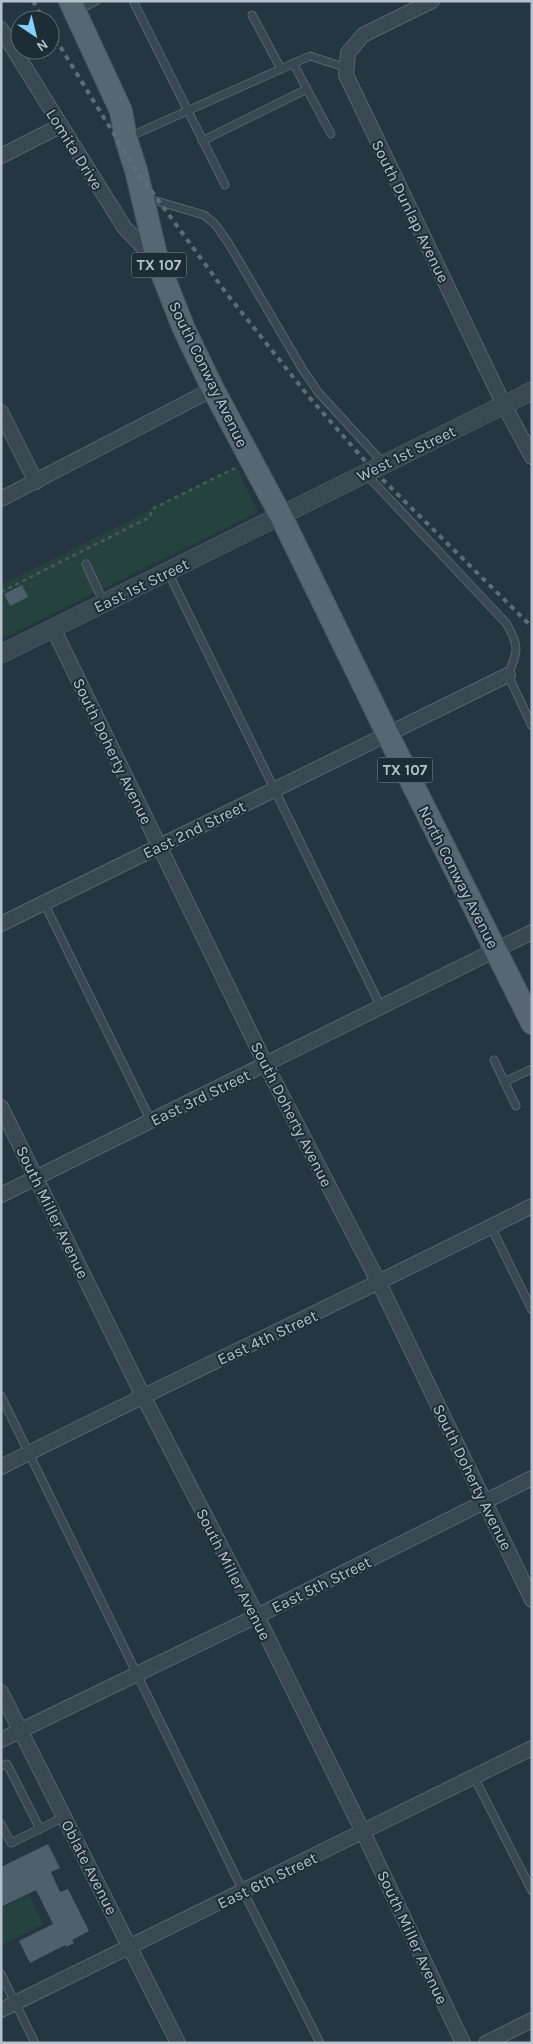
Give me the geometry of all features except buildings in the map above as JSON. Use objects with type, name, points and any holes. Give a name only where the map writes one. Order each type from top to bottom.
[{"type":"main road","name":"South Conway Avenue","points":[[73,7],[121,111],[126,138],[158,263],[184,329],[213,390],[281,516]]},
{"type":"main road","name":"North Conway Avenue","points":[[281,516],[532,1023]]},
{"type":"street","points":[[346,68],[348,53],[363,35],[432,1]]},
{"type":"street","name":"Lomita Drive","points":[[1,29],[124,227],[158,263]]},
{"type":"street","name":"South Dunlap Avenue","points":[[346,68],[346,75],[504,405],[532,457]]},
{"type":"street","points":[[1,156],[60,126]]},
{"type":"street","points":[[1,500],[213,390]]},
{"type":"street","name":"West 1st Street","points":[[281,516],[532,391]]},
{"type":"street","points":[[1,412],[36,482]]},
{"type":"street","name":"East 1st Street","points":[[1,654],[281,516]]},
{"type":"street","name":"South Doherty Avenue","points":[[53,628],[266,1065],[379,1283],[532,1600]]},
{"type":"street","name":"East 2nd Street","points":[[1,924],[508,675]]},
{"type":"street","name":"East 3rd Street","points":[[1,1195],[532,932]]},
{"type":"street","name":"South Miller Avenue","points":[[1,1107],[143,1396],[257,1616],[363,1832],[463,2043]]},
{"type":"street","name":"East 4th Street","points":[[1,1467],[143,1396],[379,1283],[532,1206]]},
{"type":"street","name":"East 5th Street","points":[[1,1740],[257,1616],[532,1478]]},
{"type":"street","name":"Oblate Avenue","points":[[1,1692],[178,2043]]},
{"type":"street","name":"East 6th Street","points":[[1,2010],[532,1748]]},
{"type":"street","points":[[486,2043],[532,2020]]},
{"type":"lane","points":[[73,7],[96,1]]},
{"type":"lane","points":[[133,1],[202,141],[226,185]]},
{"type":"lane","points":[[252,15],[281,69]]},
{"type":"lane","points":[[126,138],[310,56],[346,68]]},
{"type":"lane","points":[[293,63],[331,134]]},
{"type":"lane","points":[[202,141],[307,89]]},
{"type":"lane","points":[[142,196],[204,215],[215,224],[318,392],[384,464]]},
{"type":"lane","points":[[366,473],[506,623],[514,636],[517,654],[508,675],[532,726]]},
{"type":"lane","points":[[86,564],[104,603]]},
{"type":"lane","points":[[168,572],[381,1007]]},
{"type":"lane","points":[[44,903],[151,1121]]},
{"type":"lane","points":[[494,1060],[516,1106]]},
{"type":"lane","points":[[504,1082],[532,1069]]},
{"type":"lane","points":[[490,1227],[532,1310]]},
{"type":"lane","points":[[1,1396],[243,1891],[320,2043]]},
{"type":"lane","points":[[1,1766],[7,1764],[40,1829]]},
{"type":"lane","points":[[474,1777],[532,1891]]},
{"type":"lane","points":[[1,1824],[11,1843],[64,1817]]},
{"type":"lane","points":[[1,1974],[35,2043]]},
{"type":"path","points":[[1,592],[150,517],[152,509],[234,468]]},
{"type":"green space","points":[[236,467],[258,512],[1,639],[1,585]]},
{"type":"green space","points":[[29,1895],[43,1924],[1,1945],[1,1909]]},
{"type":"railway","points":[[33,1],[38,10]]},
{"type":"railway","points":[[60,46],[136,170],[227,294],[309,397],[373,470],[532,627]]}]
